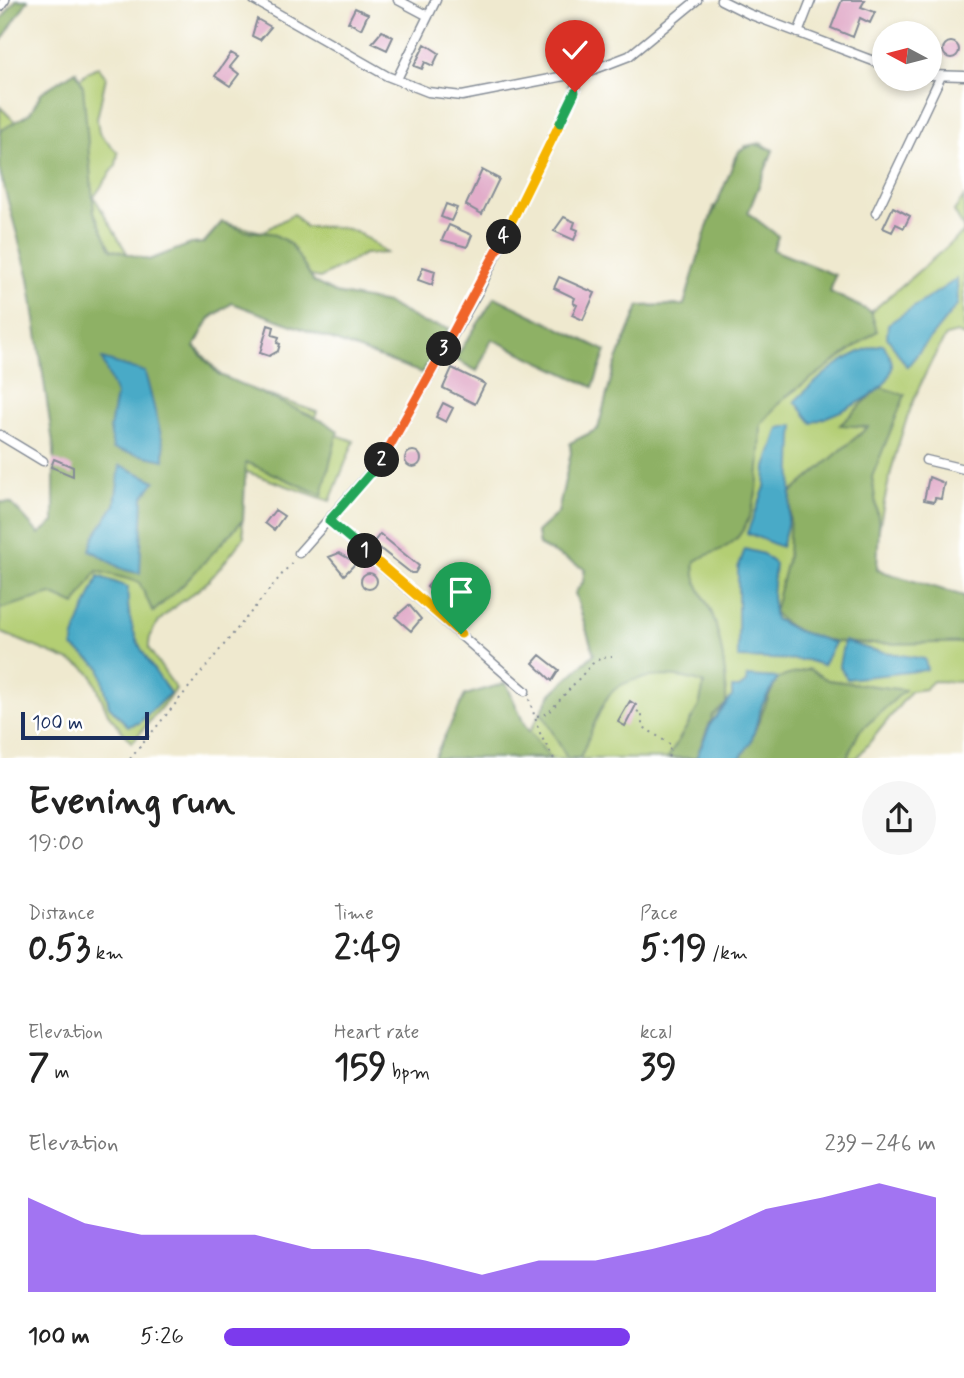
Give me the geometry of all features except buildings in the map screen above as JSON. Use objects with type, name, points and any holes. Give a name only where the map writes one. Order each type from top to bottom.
[{"type":"street","points":[[0,7],[5,0]]},
{"type":"street","points":[[254,0],[397,79],[428,92],[462,96],[576,74],[629,56],[697,0]]},
{"type":"street","points":[[398,0],[428,16]]},
{"type":"street","points":[[397,79],[436,0]]},
{"type":"street","points":[[721,0],[872,61]]},
{"type":"street","points":[[798,33],[811,0]]},
{"type":"street","points":[[300,552],[382,459],[479,290],[575,92],[576,74]]},
{"type":"street","points":[[942,76],[964,76]]},
{"type":"street","points":[[876,214],[934,91]]},
{"type":"street","points":[[0,435],[43,461]]},
{"type":"street","points":[[926,460],[964,470]]},
{"type":"street","points":[[329,521],[525,691]]},
{"type":"path","points":[[130,758],[300,552]]},
{"type":"path","points":[[537,716],[548,713],[592,664],[601,658],[612,657]]},
{"type":"path","points":[[525,691],[537,716],[541,736],[554,758]]},
{"type":"path","points":[[637,711],[642,714],[642,726],[671,745],[667,758]]},
{"type":"green space","points":[[16,0],[28,0],[0,43],[0,21]]},
{"type":"green space","points":[[98,67],[106,77],[97,119],[99,133],[118,153],[116,165],[94,197],[127,253],[155,274],[192,256],[222,222],[262,232],[294,214],[305,227],[349,230],[365,237],[386,253],[364,254],[320,278],[263,266],[232,303],[207,321],[195,346],[225,380],[317,412],[312,426],[354,441],[330,501],[247,472],[237,482],[244,537],[210,579],[168,612],[154,629],[149,649],[176,689],[132,743],[108,714],[92,675],[82,666],[0,632],[0,510],[69,550],[80,464],[0,150],[0,107],[44,150],[71,91],[88,72]]},
{"type":"green space","points":[[76,71],[83,86],[94,212],[111,249],[149,260],[191,244],[204,243],[222,222],[245,231],[271,233],[292,246],[314,282],[335,293],[387,303],[424,323],[449,328],[422,373],[232,303],[210,318],[194,347],[218,374],[325,422],[338,431],[322,495],[246,462],[243,520],[184,584],[153,612],[139,582],[97,571],[75,605],[51,594],[0,609],[0,502],[11,503],[39,534],[54,522],[54,450],[29,278],[0,172],[0,131],[30,113],[42,92]]},
{"type":"green space","points":[[760,143],[773,150],[748,213],[778,236],[773,250],[835,275],[830,292],[871,312],[963,233],[964,229],[964,336],[957,333],[946,336],[918,390],[890,476],[873,565],[899,582],[964,596],[964,682],[933,681],[925,689],[911,691],[857,758],[529,758],[523,744],[551,694],[594,654],[575,593],[583,582],[585,569],[539,545],[537,532],[557,519],[571,453],[570,443],[598,429],[614,368],[639,306],[684,305],[714,206],[718,207],[735,157],[740,160],[745,146]]},
{"type":"green space","points":[[755,144],[773,150],[748,213],[778,236],[773,250],[835,275],[830,292],[871,312],[877,331],[783,399],[761,424],[757,488],[748,521],[730,544],[695,561],[694,570],[698,585],[718,632],[726,694],[726,704],[713,715],[696,758],[668,758],[699,706],[704,684],[682,678],[655,677],[630,682],[610,694],[580,758],[567,758],[541,712],[551,694],[594,654],[575,593],[583,582],[585,569],[539,545],[537,532],[558,513],[571,453],[570,443],[598,429],[614,368],[639,306],[684,305],[707,227],[739,151]]},
{"type":"green space","points":[[964,197],[964,229],[954,211]]},
{"type":"green space","points":[[495,297],[606,351],[593,387],[492,339],[477,371],[455,359]]},
{"type":"green space","points":[[880,387],[905,395],[872,477],[879,525],[877,570],[964,596],[964,643],[863,644],[836,641],[811,636],[790,626],[774,612],[788,556],[791,493],[868,427],[840,425]]},
{"type":"green space","points":[[809,669],[828,680],[905,690],[859,732],[847,758],[741,758],[778,678]]},
{"type":"green space","points":[[506,683],[525,726],[550,758],[434,758],[465,695]]},
{"type":"water","points":[[957,279],[958,304],[907,367],[887,337],[888,324]]},
{"type":"water","points":[[883,344],[892,364],[890,375],[883,385],[848,408],[812,423],[795,401],[846,359]]},
{"type":"water","points":[[102,359],[145,372],[164,447],[164,460],[113,449],[110,428],[116,395]]},
{"type":"water","points":[[794,425],[790,502],[781,547],[747,533],[765,487],[766,467],[779,428]]},
{"type":"water","points":[[120,465],[155,481],[143,497],[140,573],[119,567],[90,550],[94,537],[115,505]]},
{"type":"water","points":[[745,549],[763,554],[775,564],[772,596],[775,619],[795,630],[835,643],[823,665],[806,660],[738,658],[738,568]]},
{"type":"water","points":[[98,576],[128,587],[133,631],[152,668],[170,693],[139,723],[128,726],[109,706],[100,667],[73,647],[75,633]]},
{"type":"water","points":[[844,641],[872,650],[925,659],[927,670],[847,679],[839,665]]},
{"type":"water","points":[[747,676],[778,678],[762,705],[751,742],[740,758],[696,758],[711,723],[732,697],[732,688],[739,688],[746,683]]},
{"type":"route","points":[[461,634],[329,521],[382,459],[479,290],[575,92]]}]
